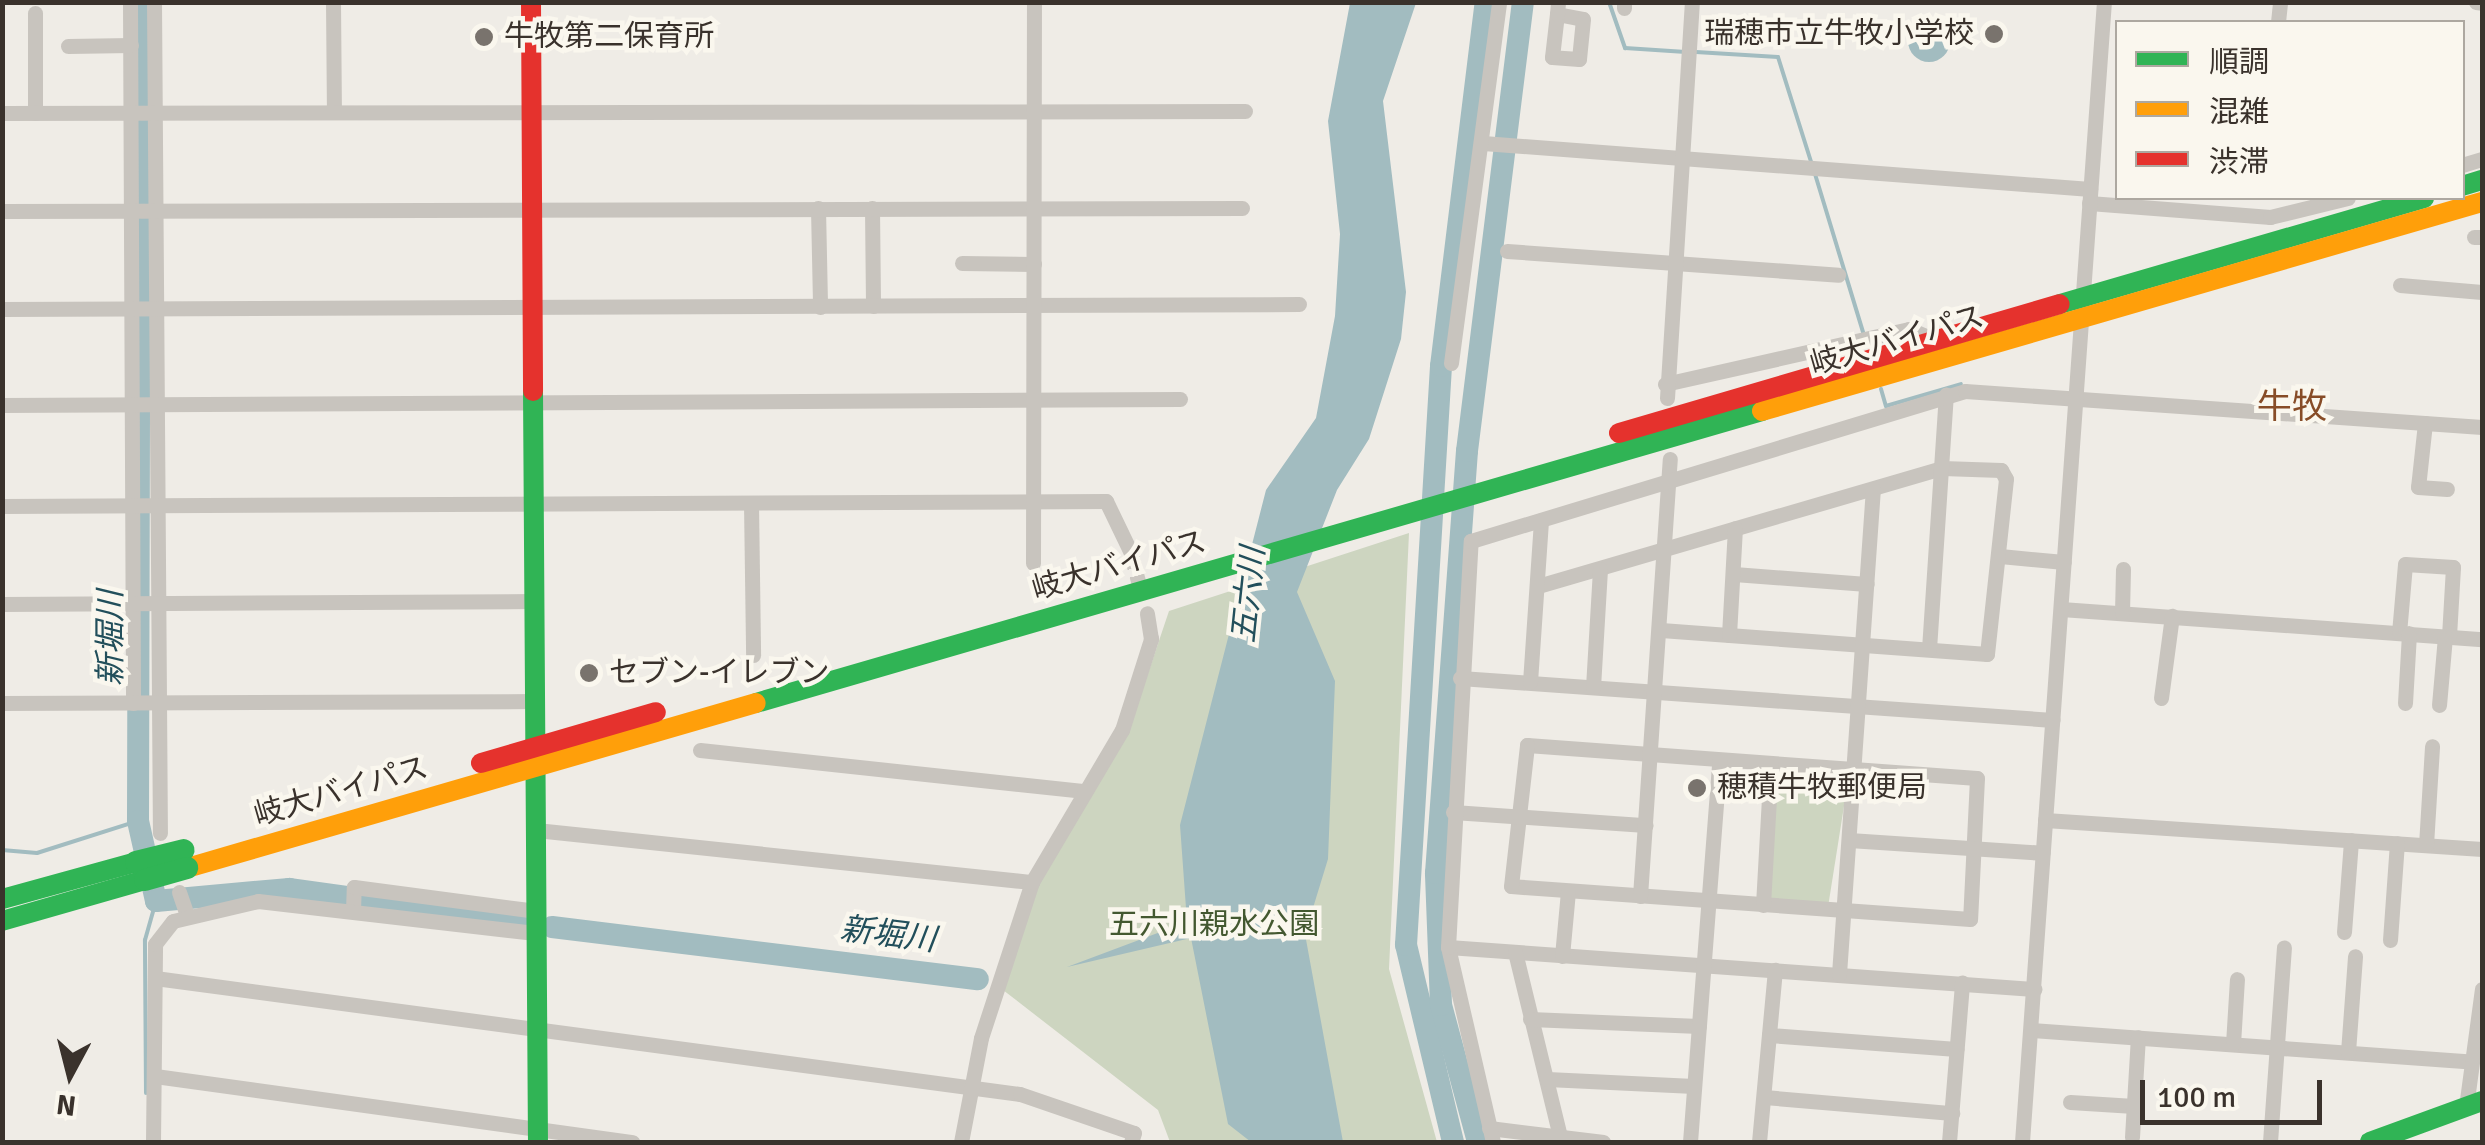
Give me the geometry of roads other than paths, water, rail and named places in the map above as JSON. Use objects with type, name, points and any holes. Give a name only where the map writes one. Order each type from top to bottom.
[{"type":"main road","points":[[531,2],[538,1136]]},
{"type":"main road","name":"岐大バイパス","points":[[1489,481],[1930,338],[2082,309],[2418,200]]},
{"type":"main road","name":"岐大バイパス","points":[[2,921],[140,872],[534,757],[2082,309],[2482,202]]},
{"type":"main road","name":"岐大バイパス","points":[[2,900],[140,872]]},
{"type":"main road","points":[[2370,1142],[2474,1104]]},
{"type":"street","points":[[130,2],[131,45],[142,114]]},
{"type":"street","points":[[154,2],[142,114],[143,703],[160,832]]},
{"type":"street","points":[[333,2],[334,112]]},
{"type":"street","points":[[1033,562],[1034,2]]},
{"type":"street","points":[[1451,364],[1499,2]]},
{"type":"street","points":[[1692,2],[1666,391],[1909,329],[1930,338]]},
{"type":"street","points":[[2022,1142],[2104,2]]},
{"type":"street","points":[[35,13],[35,113]]},
{"type":"street","points":[[68,46],[131,45]]},
{"type":"street","points":[[2,114],[1245,110]]},
{"type":"street","points":[[1482,143],[2115,199]]},
{"type":"street","points":[[2124,200],[2255,215],[2337,200]]},
{"type":"street","points":[[2255,215],[2256,200]]},
{"type":"street","points":[[818,208],[820,307]]},
{"type":"street","points":[[872,208],[872,306]]},
{"type":"street","points":[[2,211],[1242,208]]},
{"type":"street","points":[[1506,252],[1838,275]]},
{"type":"street","points":[[962,263],[1034,264]]},
{"type":"street","points":[[2400,285],[2482,292]]},
{"type":"street","points":[[2,309],[1300,304]]},
{"type":"street","points":[[1929,649],[1946,395]]},
{"type":"street","points":[[1603,1142],[1491,1136],[1448,947],[1468,546],[1946,395],[2482,427]]},
{"type":"street","points":[[2,405],[1034,403],[1180,399]]},
{"type":"street","points":[[2424,423],[2418,487],[2447,490]]},
{"type":"street","points":[[1640,896],[1662,630],[1670,459]]},
{"type":"street","points":[[1538,586],[1942,468],[2001,470],[1993,649],[1929,649],[1662,630]]},
{"type":"street","points":[[1839,974],[1872,489]]},
{"type":"street","points":[[2,506],[1106,501],[1131,554]]},
{"type":"street","points":[[751,503],[753,655]]},
{"type":"street","points":[[1530,682],[1541,520]]},
{"type":"street","points":[[1729,635],[1735,528]]},
{"type":"street","points":[[2000,556],[2064,562]]},
{"type":"street","points":[[2405,703],[2405,564],[2453,567],[2439,705]]},
{"type":"street","points":[[1593,687],[1600,568]]},
{"type":"street","points":[[2122,613],[2123,569]]},
{"type":"street","points":[[1734,574],[1867,584]]},
{"type":"street","points":[[2,604],[535,601]]},
{"type":"street","points":[[2061,609],[2482,638]]},
{"type":"street","points":[[961,1142],[968,1090],[1032,882],[1130,708],[1150,639],[1147,613]]},
{"type":"street","points":[[2161,698],[2172,616]]},
{"type":"street","points":[[1460,678],[2053,720]]},
{"type":"street","points":[[2,703],[536,701]]},
{"type":"street","points":[[1527,745],[1719,760],[1977,778],[1978,849],[1970,919],[1512,886],[1527,745]]},
{"type":"street","points":[[2426,845],[2432,746]]},
{"type":"street","points":[[700,750],[1085,791]]},
{"type":"street","points":[[1690,1142],[1719,760]]},
{"type":"street","points":[[1762,905],[1771,764]]},
{"type":"street","points":[[1453,812],[1646,825]]},
{"type":"street","points":[[2046,820],[2482,849]]},
{"type":"street","points":[[536,830],[1032,882]]},
{"type":"street","points":[[1850,840],[2044,853]]},
{"type":"street","points":[[2344,932],[2351,840]]},
{"type":"street","points":[[2390,940],[2397,843]]},
{"type":"street","points":[[353,910],[354,887],[536,922]]},
{"type":"street","points":[[1562,956],[1568,891]]},
{"type":"street","points":[[179,892],[186,913]]},
{"type":"street","points":[[152,1142],[155,978],[162,930],[186,913],[258,900],[536,922]]},
{"type":"street","points":[[1448,947],[2034,989]]},
{"type":"street","points":[[2270,1142],[2284,948]]},
{"type":"street","points":[[1515,952],[1560,1137]]},
{"type":"street","points":[[2348,1052],[2354,956]]},
{"type":"street","points":[[1760,1142],[1775,970]]},
{"type":"street","points":[[155,978],[1036,1100],[1134,1132],[1132,1142]]},
{"type":"street","points":[[2233,1044],[2237,979]]},
{"type":"street","points":[[1949,1142],[1962,983]]},
{"type":"street","points":[[2474,1104],[2467,1061],[2482,989]]},
{"type":"street","points":[[1530,1018],[1699,1026]]},
{"type":"street","points":[[2031,1030],[2467,1061]]},
{"type":"street","points":[[1769,1035],[1956,1049]]},
{"type":"street","points":[[2132,1136],[2138,1037]]},
{"type":"street","points":[[155,1076],[538,1136],[632,1142]]},
{"type":"street","points":[[1547,1079],[1694,1086]]},
{"type":"street","points":[[1764,1097],[1952,1113]]},
{"type":"street","points":[[2070,1102],[2134,1106]]},
{"type":"water","points":[[1350,3],[1416,3],[1383,101],[1406,292],[1401,339],[1369,439],[1337,490],[1297,592],[1335,681],[1328,859],[1305,934],[1343,1142],[1251,1142],[1228,1124],[1191,938],[1067,967],[1187,922],[1180,825],[1266,490],[1316,418],[1335,316],[1340,234],[1328,121]]},
{"type":"water","points":[[1929,20],[1944,26],[1950,41],[1944,56],[1929,62],[1914,56],[1908,41],[1914,26]]},
{"type":"waterway","name":"新堀川","points":[[140,2],[138,821],[156,901],[289,889],[521,921]]},
{"type":"waterway","name":"五六川","points":[[1453,1142],[1406,945],[1441,366],[1486,2]]},
{"type":"waterway","points":[[1478,1142],[1441,1005],[1436,873],[1467,451],[1523,2]]},
{"type":"waterway","points":[[1609,2],[1625,48],[1686,52]]},
{"type":"waterway","points":[[1696,52],[1778,57],[1812,165]]},
{"type":"waterway","points":[[1815,174],[1863,332]]},
{"type":"waterway","points":[[1881,389],[1886,406],[1961,384]]},
{"type":"waterway","points":[[2,850],[37,853],[138,821]]},
{"type":"waterway","points":[[146,1093],[145,940],[156,901]]},
{"type":"waterway","name":"新堀川","points":[[552,927],[978,979]]},
{"type":"tunnel","points":[[1131,553],[1142,594]]},
{"type":"place","name":"瑞穂市立牛牧小学校","points":[[1994,34]]},
{"type":"place","name":"牛牧第二保育所","points":[[484,37]]},
{"type":"place","name":"セブン-イレブン","points":[[589,673]]},
{"type":"place","name":"穂積牛牧郵便局","points":[[1697,788]]},
{"type":"district","name":"牛牧","points":[[2292,407]]},
{"type":"park label","name":"五六川親水公園","points":[[1214,925]]}]
